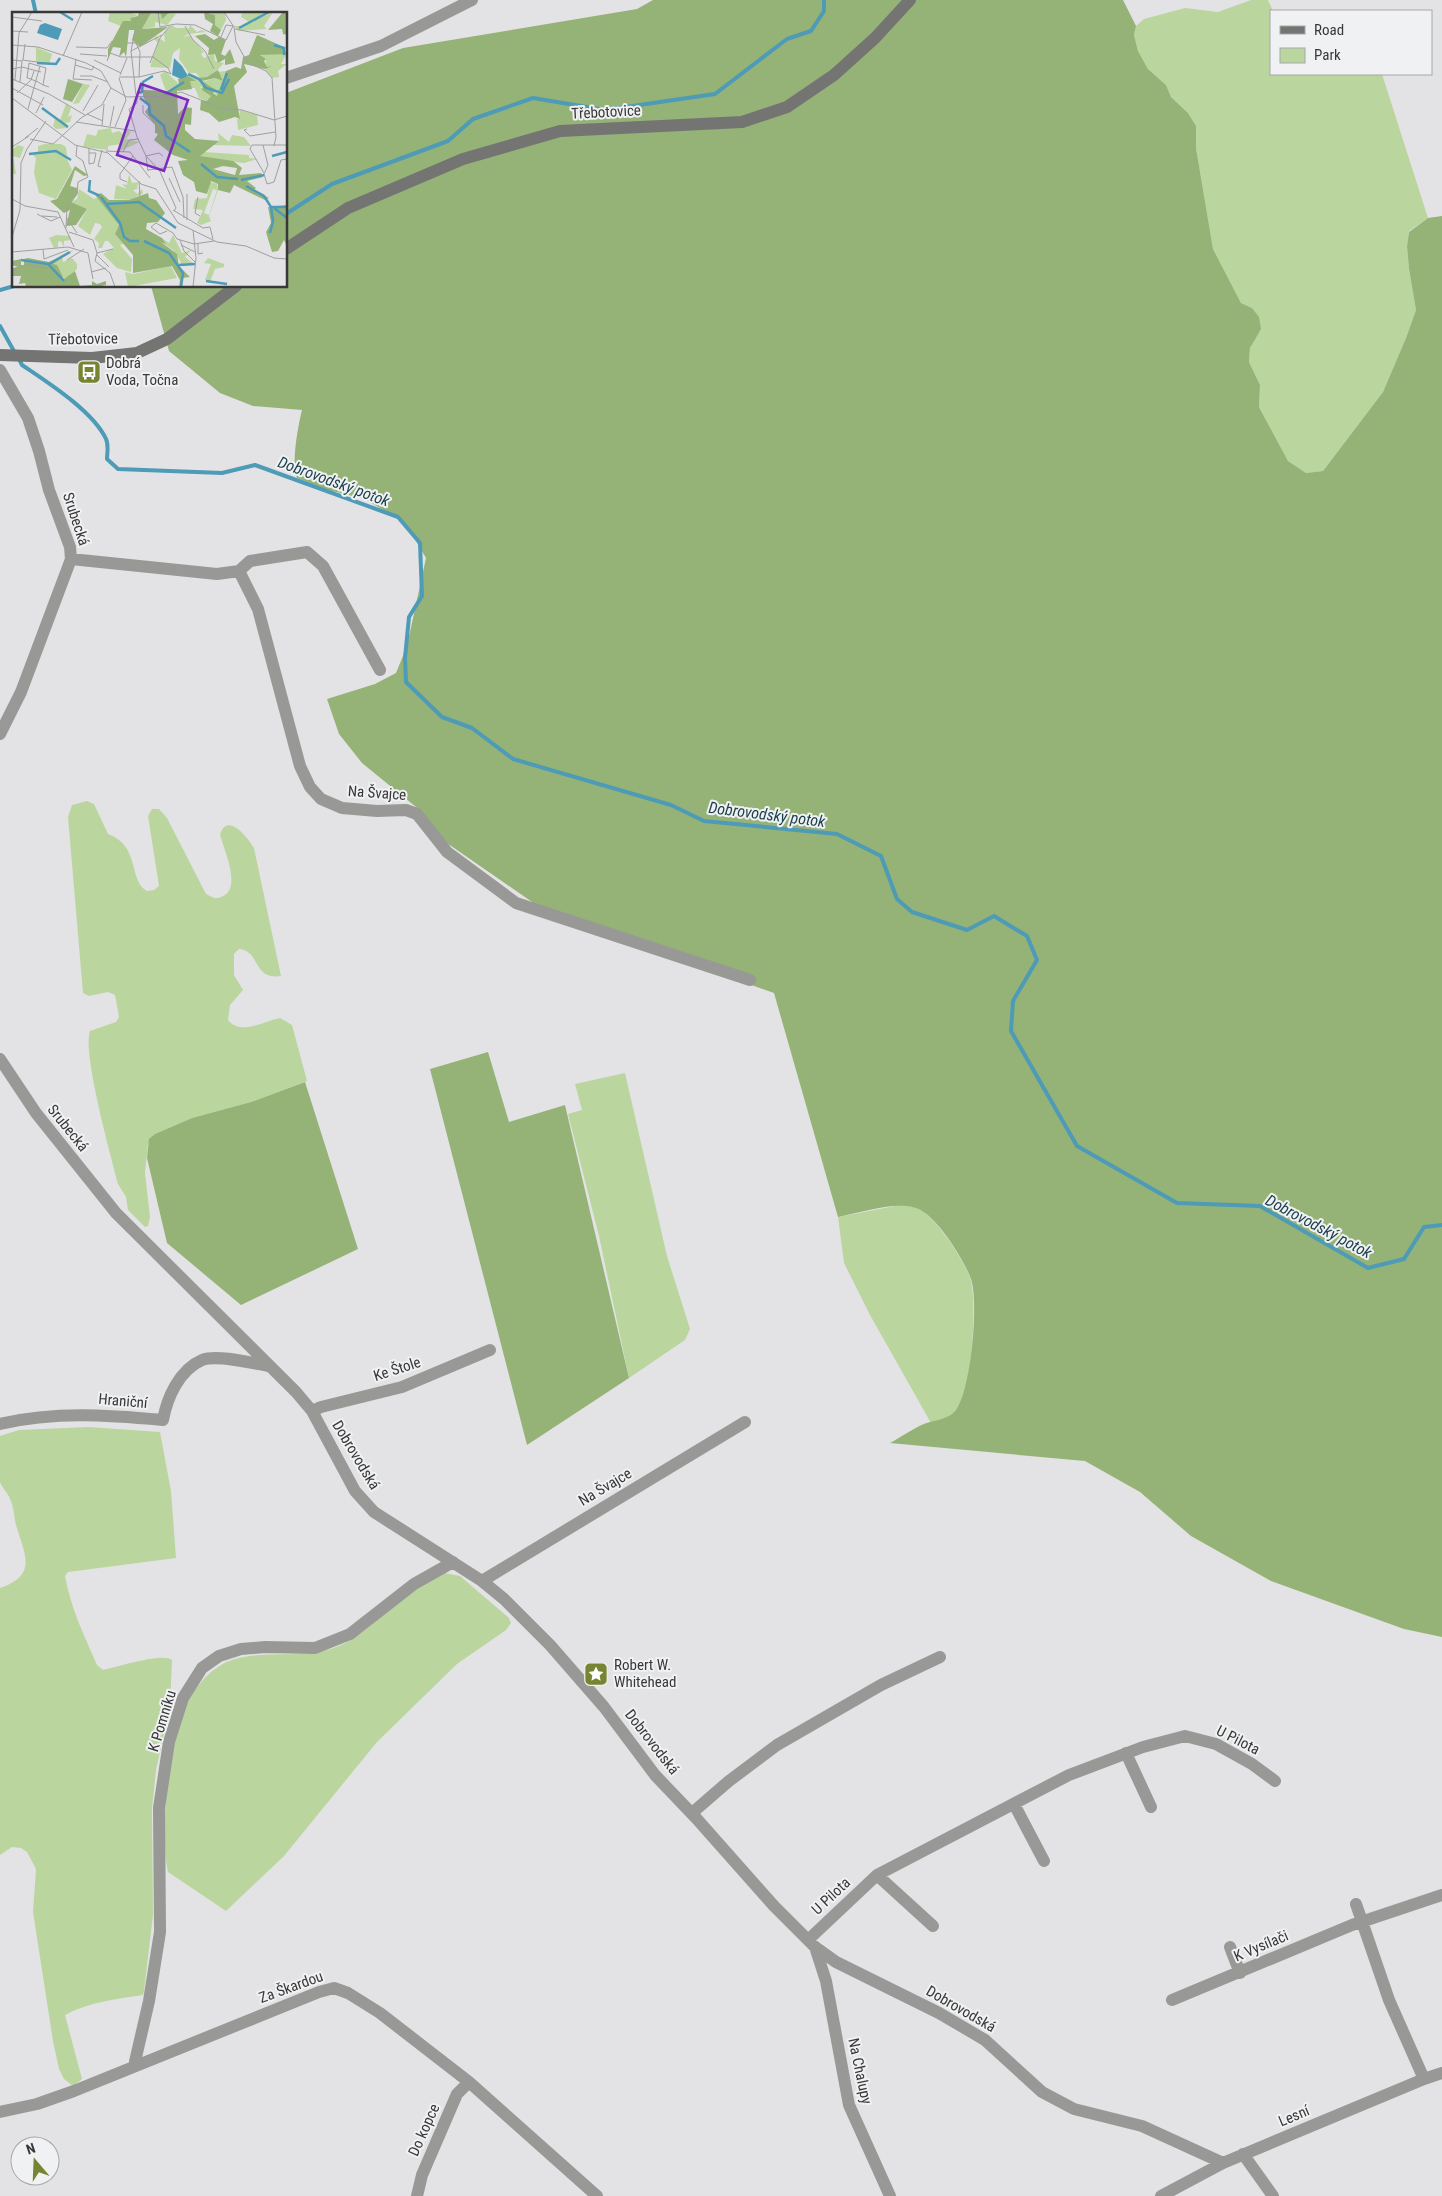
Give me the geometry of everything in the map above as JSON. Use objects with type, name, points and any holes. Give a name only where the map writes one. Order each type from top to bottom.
[{"type":"street","points":[[288,77],[381,46],[472,0]]},
{"type":"street","name":"Třebotovice","points":[[288,244],[348,208],[463,159],[560,131],[742,122],[787,107],[834,75],[875,38],[910,0]]},
{"type":"street","name":"Třebotovice","points":[[0,355],[92,358],[137,353],[167,339],[233,288]]},
{"type":"street","name":"Srubecká","points":[[0,370],[28,418],[49,490],[70,547],[71,559],[22,692],[0,734]]},
{"type":"street","points":[[71,559],[217,574],[239,571],[250,561],[307,552],[322,566],[380,670]]},
{"type":"street","name":"Na Švajce","points":[[239,571],[258,609],[300,766],[310,787],[321,799],[342,808],[377,811],[406,810],[417,814],[447,852],[516,903],[750,980]]},
{"type":"street","name":"Srubecká","points":[[0,1059],[36,1114],[116,1213]]},
{"type":"street","name":"Dobrovodská","points":[[116,1213],[296,1392],[312,1412],[355,1490],[374,1512],[482,1581],[504,1599],[550,1646],[604,1707],[655,1775],[811,1944],[836,1962],[939,2013],[985,2040],[1042,2092],[1074,2109],[1142,2126],[1223,2162]]},
{"type":"street","name":"Ke Štole","points":[[312,1412],[320,1407],[402,1387],[490,1350]]},
{"type":"street","name":"Hraniční","points":[[0,1424],[27,1417],[91,1414],[163,1420],[166,1402],[184,1372],[203,1359],[232,1359],[268,1366]]},
{"type":"street","name":"Na Švajce","points":[[482,1581],[745,1422]]},
{"type":"street","name":"K Pomníku","points":[[134,2066],[149,2001],[160,1932],[159,1808],[169,1742],[183,1698],[202,1668],[219,1656],[241,1649],[264,1647],[315,1648],[350,1634],[414,1584],[453,1562]]},
{"type":"street","points":[[692,1814],[729,1781],[777,1745],[881,1685],[940,1657]]},
{"type":"street","name":"U Pilota","points":[[811,1944],[877,1876],[1069,1776],[1126,1753],[1185,1736],[1216,1744],[1252,1764],[1275,1781]]},
{"type":"street","points":[[1126,1753],[1151,1807]]},
{"type":"street","points":[[1014,1804],[1044,1861]]},
{"type":"street","points":[[877,1876],[933,1926]]},
{"type":"street","name":"K Vysílači","points":[[1172,2000],[1362,1923],[1442,1895]]},
{"type":"street","points":[[1356,1904],[1389,2000],[1424,2079]]},
{"type":"street","name":"Na Chalupy","points":[[811,1944],[826,1981],[849,2106],[890,2196]]},
{"type":"street","points":[[1230,1947],[1240,1972]]},
{"type":"street","name":"Za Škardou","points":[[0,2112],[37,2104],[334,1988],[348,1993],[380,2013],[469,2082],[597,2196]]},
{"type":"street","name":"Lesní","points":[[1161,2196],[1223,2162],[1424,2079],[1442,2074]]},
{"type":"street","name":"Do kopce","points":[[417,2196],[422,2175],[457,2094],[469,2082]]},
{"type":"street","points":[[1244,2154],[1273,2196]]},
{"type":"green space","points":[[653,0],[1123,0],[1136,26],[1134,35],[1138,51],[1148,69],[1166,85],[1171,97],[1188,113],[1196,126],[1196,148],[1213,249],[1241,303],[1252,308],[1259,317],[1261,329],[1250,348],[1249,362],[1260,385],[1259,407],[1288,461],[1306,473],[1323,471],[1383,392],[1416,310],[1409,269],[1407,246],[1409,232],[1428,218],[1442,216],[1442,1637],[1404,1629],[1271,1581],[1191,1536],[1140,1492],[1085,1461],[890,1443],[920,1426],[951,1415],[961,1400],[966,1384],[974,1325],[971,1279],[956,1250],[940,1228],[924,1212],[916,1208],[908,1206],[888,1207],[838,1217],[774,993],[548,913],[444,841],[421,811],[362,763],[339,734],[327,699],[375,684],[396,673],[407,646],[426,558],[406,524],[365,499],[328,490],[297,478],[295,455],[302,410],[253,406],[220,393],[169,351],[152,288],[288,288],[288,92],[403,48],[637,9]]},
{"type":"green space","points":[[1251,0],[1268,0],[1273,10],[1270,10],[1270,75],[1382,75],[1428,218],[1409,231],[1407,246],[1409,269],[1416,310],[1406,338],[1383,392],[1323,471],[1306,473],[1288,461],[1259,407],[1260,385],[1249,362],[1250,348],[1260,329],[1252,308],[1241,303],[1213,249],[1196,148],[1196,126],[1188,113],[1171,97],[1166,85],[1148,69],[1138,51],[1134,35],[1136,26],[1144,19],[1185,8],[1218,12]]},
{"type":"green space","points":[[87,801],[94,804],[108,834],[118,839],[125,847],[130,855],[141,886],[147,891],[154,890],[159,886],[148,816],[152,809],[159,809],[167,818],[206,894],[214,898],[224,896],[229,890],[231,882],[229,863],[220,835],[223,828],[232,826],[247,838],[254,848],[281,976],[265,974],[251,955],[239,949],[234,954],[234,975],[243,990],[230,1005],[228,1020],[233,1025],[239,1027],[253,1026],[280,1018],[292,1025],[307,1081],[251,1102],[192,1118],[155,1134],[148,1144],[145,1173],[150,1217],[148,1226],[145,1227],[128,1210],[126,1197],[118,1184],[98,1105],[90,1060],[90,1031],[116,1022],[119,1017],[115,995],[108,992],[89,996],[83,993],[68,817],[72,805]]},
{"type":"green space","points":[[488,1052],[509,1122],[565,1105],[629,1378],[527,1445],[430,1069]]},
{"type":"green space","points":[[625,1073],[667,1256],[690,1329],[685,1340],[629,1378],[599,1236],[568,1114],[582,1110],[575,1084]]},
{"type":"green space","points":[[305,1082],[358,1249],[241,1305],[167,1243],[147,1158],[149,1139],[155,1134],[192,1118],[251,1102]]},
{"type":"green space","points":[[900,1205],[918,1208],[933,1220],[949,1241],[968,1273],[973,1293],[972,1349],[966,1388],[961,1402],[953,1414],[931,1423],[870,1315],[844,1263],[838,1217]]},
{"type":"green space","points":[[88,1427],[160,1432],[171,1491],[176,1558],[68,1572],[65,1576],[78,1622],[97,1665],[103,1670],[150,1659],[167,1658],[172,1660],[170,1705],[156,1770],[152,1809],[153,1915],[144,1991],[143,1995],[93,2004],[65,2015],[82,2079],[73,2086],[64,2079],[59,2069],[53,2041],[33,1912],[36,1869],[27,1852],[21,1848],[12,1847],[0,1855],[0,1588],[20,1577],[26,1562],[11,1502],[0,1482],[0,1436],[19,1430]]},
{"type":"green space","points":[[445,1573],[460,1576],[509,1618],[511,1623],[506,1630],[457,1664],[377,1742],[284,1856],[226,1911],[168,1872],[165,1816],[168,1772],[175,1733],[180,1718],[200,1683],[214,1669],[232,1660],[258,1655],[310,1653],[336,1647],[357,1636],[412,1591]]},
{"type":"waterway","points":[[33,0],[36,12]]},
{"type":"waterway","points":[[288,213],[332,184],[448,141],[473,119],[533,98],[605,110],[715,94],[787,39],[811,31],[824,11],[824,0]]},
{"type":"waterway","points":[[0,290],[12,287]]},
{"type":"waterway","name":"Dobrovodský potok","points":[[0,326],[15,353]]},
{"type":"waterway","name":"Dobrovodský potok","points":[[19,359],[22,365],[68,398],[91,418],[100,428],[107,441],[107,459],[118,469],[222,473],[255,465],[398,517],[420,543],[422,596],[409,617],[405,658],[406,682],[442,717],[472,728],[513,759],[671,805],[704,821],[837,834],[881,856],[897,899],[912,912],[967,930],[994,916],[1027,936],[1037,960],[1013,1001],[1011,1031],[1077,1146],[1177,1203],[1260,1206],[1368,1268],[1404,1259],[1424,1227],[1442,1225]]},
{"type":"place","name":"Dobrá Voda, Točna","points":[[89,372]]},
{"type":"place","name":"Robert W. Whitehead","points":[[596,1674]]}]
